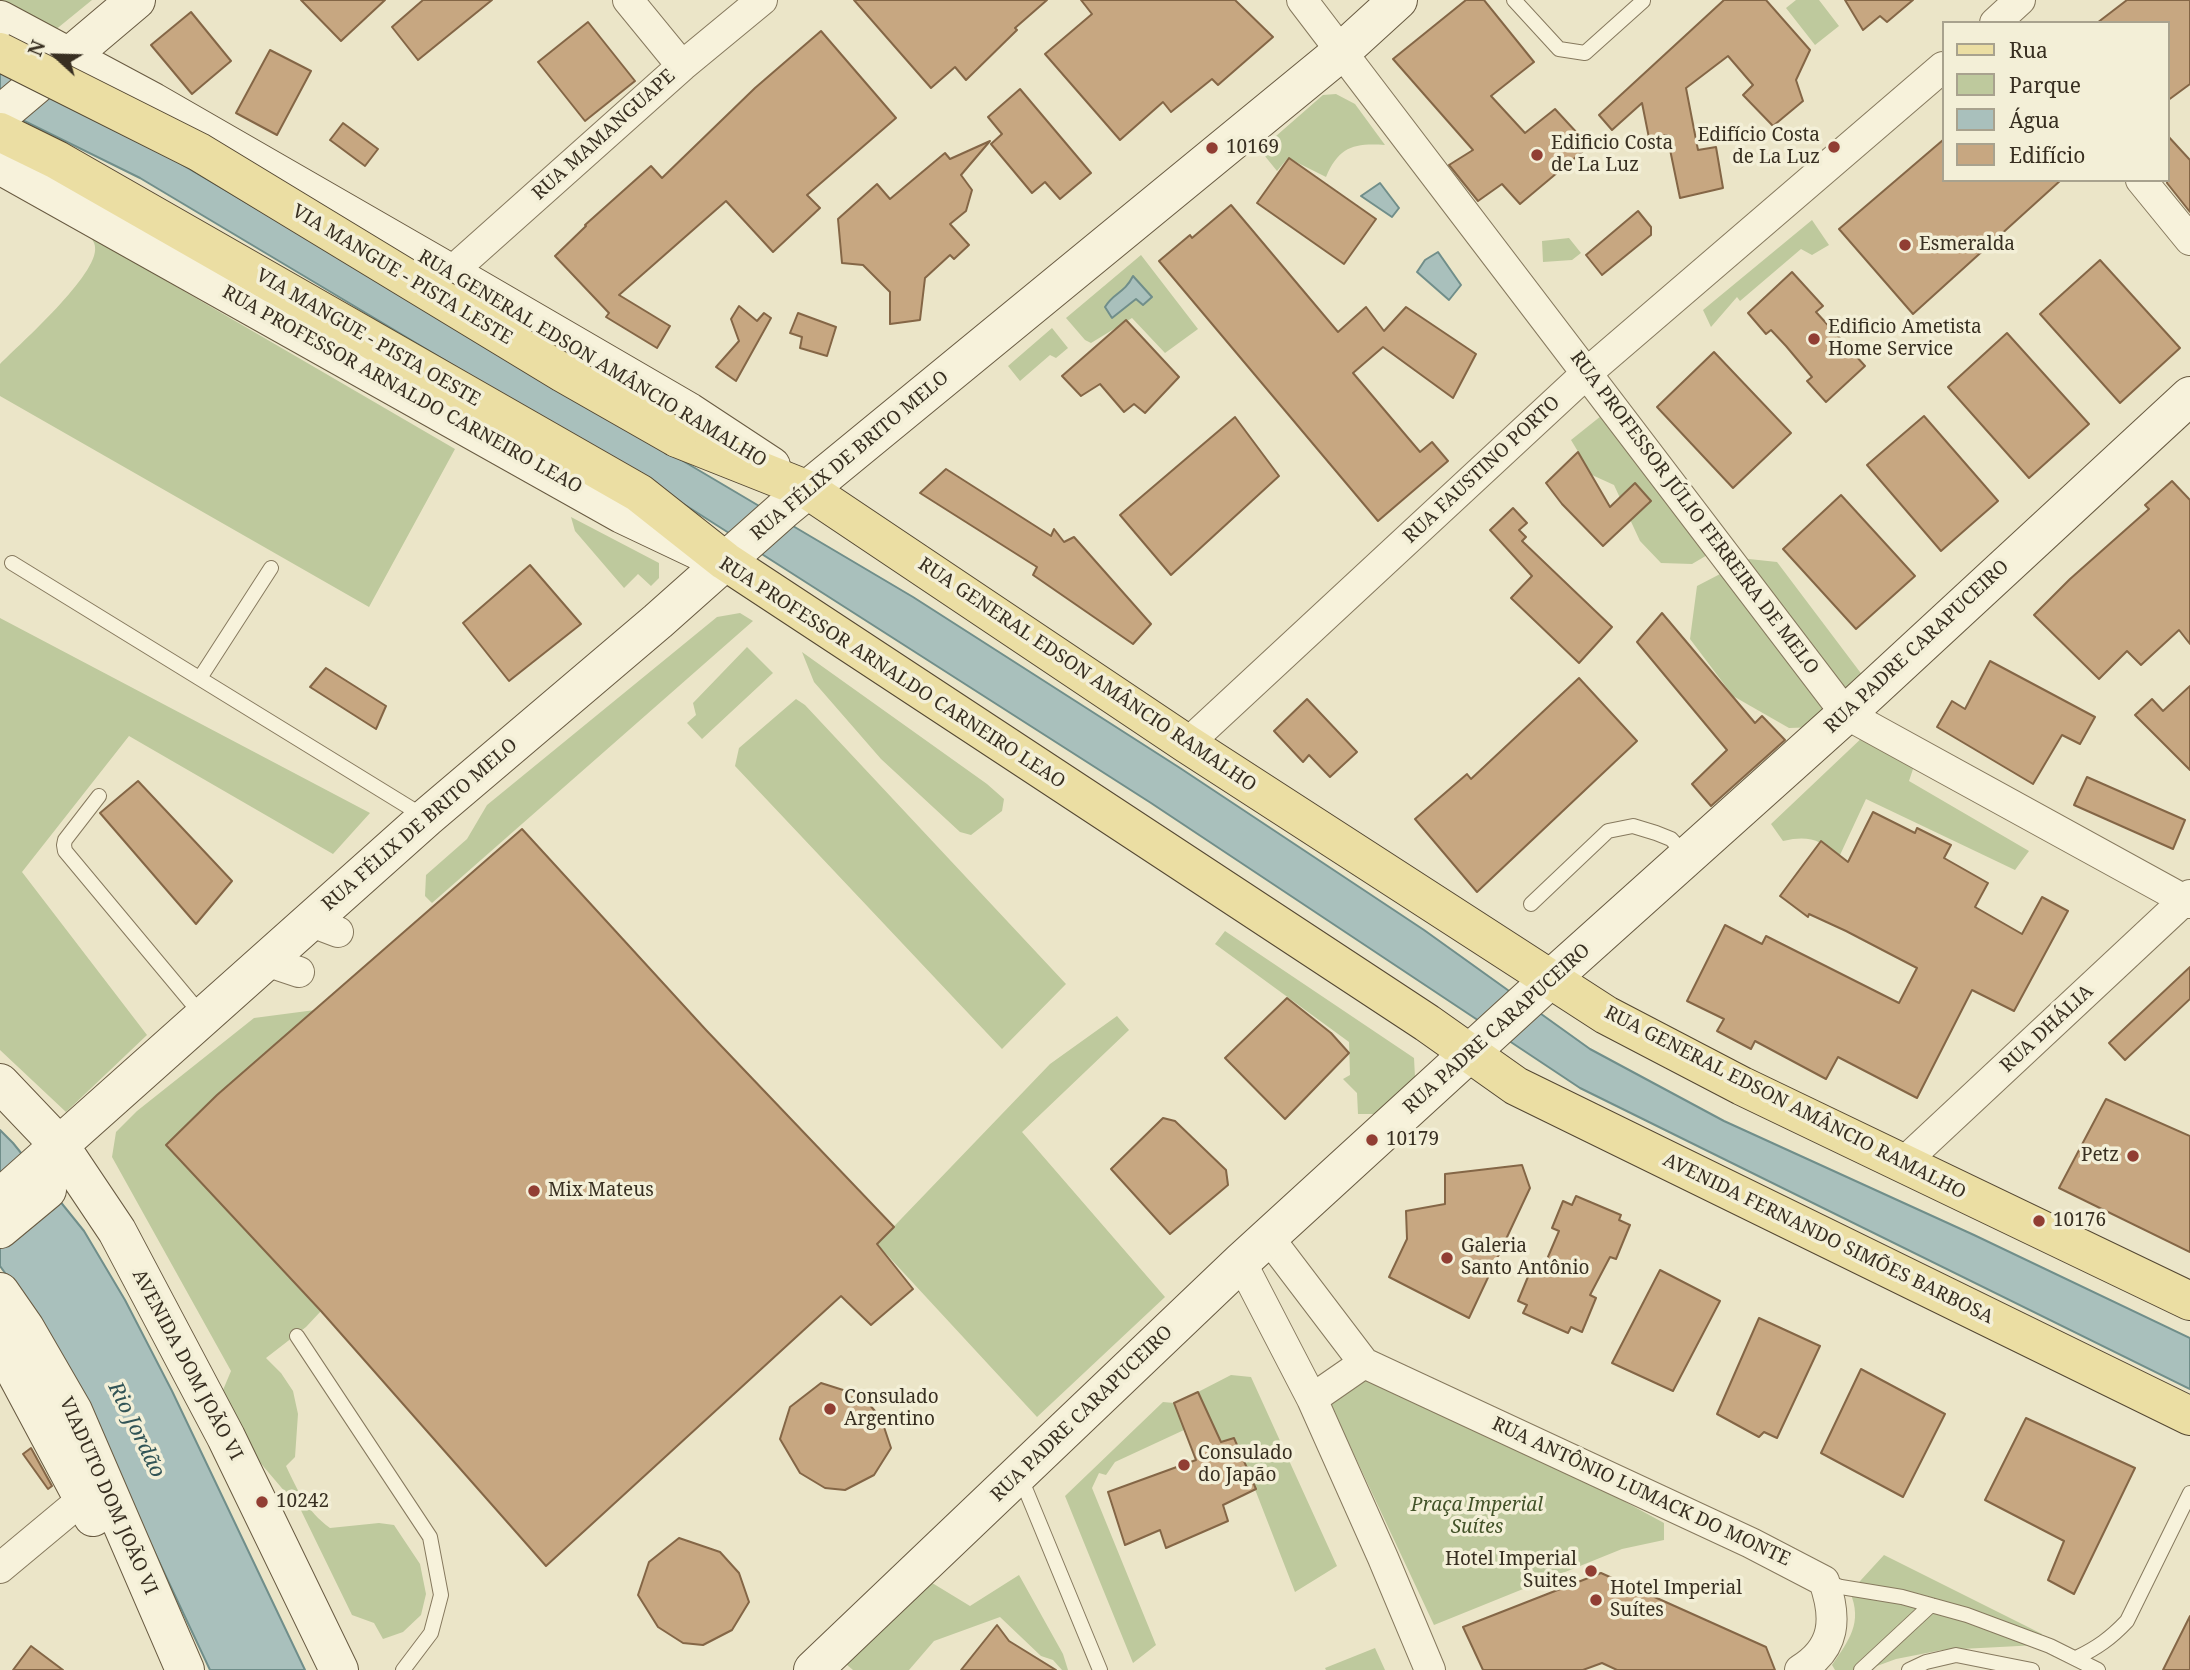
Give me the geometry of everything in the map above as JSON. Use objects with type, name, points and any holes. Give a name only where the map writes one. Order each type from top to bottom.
[{"type":"main road","points":[[0,115],[136,0]]},
{"type":"main road","name":"RUA FÉLIX DE BRITO MELO","points":[[58,1165],[204,1018],[283,966],[426,818],[658,621],[796,499],[1341,52],[1398,0]]},
{"type":"main road","name":"RUA GENERAL EDSON AMÂNCIO RAMALHO","points":[[0,20],[64,62],[153,102],[690,412],[796,499],[1187,744],[1548,982],[1730,1080],[2190,1301]]},
{"type":"main road","name":"VIA MANGUE - PISTA LESTE","points":[[0,52],[200,152],[563,373],[677,438],[796,499]]},
{"type":"main road","name":"VIA MANGUE - PISTA OESTE","points":[[0,132],[57,160],[639,493],[730,557]]},
{"type":"main road","name":"RUA PROFESSOR ARNALDO CARNEIRO LEAO","points":[[0,165],[622,514],[730,557],[1482,1042]]},
{"type":"main road","name":"RUA PADRE CARAPUCEIRO","points":[[813,1670],[1241,1262],[1846,713],[2190,396]]},
{"type":"main road","name":"AVENIDA FERNANDO SIMÕES BARBOSA","points":[[1482,1042],[1516,1086],[2190,1416]]},
{"type":"main road","name":"AVENIDA DOM JOÃO VI","points":[[0,1083],[58,1165],[117,1231],[220,1425],[339,1670]]},
{"type":"main road","points":[[0,1198],[58,1165]]},
{"type":"main road","points":[[0,1229],[58,1165]]},
{"type":"main road","name":"VIADUTO DOM JOÃO VI","points":[[0,1292],[25,1328],[73,1411],[185,1670]]},
{"type":"main road","points":[[0,1343],[83,1498],[166,1670]]},
{"type":"street","points":[[628,0],[682,66]]},
{"type":"street","name":"RUA MAMANGUAPE","points":[[450,273],[682,66],[762,0]]},
{"type":"street","name":"RUA PROFESSOR JÚLIO FERREIRA DE MELO","points":[[1302,0],[1846,713],[2188,900]]},
{"type":"street","name":"RUA FAUSTINO PORTO","points":[[1187,744],[1588,372],[1941,69]]},
{"type":"street","points":[[2143,182],[2190,240]]},
{"type":"street","name":"RUA DHÁLIA","points":[[1903,1163],[2188,900]]},
{"type":"street","name":"RUA ANTÔNIO LUMACK DO MONTE","points":[[1269,1238],[1364,1363],[1751,1543],[1824,1581]]},
{"type":"street","points":[[1241,1262],[1312,1399],[1430,1670]]},
{"type":"street","points":[[1312,1399],[1364,1363]]},
{"type":"street","points":[[0,1568],[83,1498]]},
{"type":"street","points":[[1800,1670],[1817,1658],[1828,1643],[1833,1618],[1824,1581]]},
{"type":"lane","points":[[1514,0],[1559,49],[1585,53],[1643,1]]},
{"type":"lane","points":[[12,563],[426,818]]},
{"type":"lane","points":[[200,678],[271,568]]},
{"type":"lane","points":[[99,796],[65,840],[65,851],[204,1018]]},
{"type":"lane","points":[[1531,904],[1608,831],[1633,826],[1656,832],[1671,839],[1687,856]]},
{"type":"lane","points":[[297,1336],[430,1536],[441,1595],[431,1633],[402,1670]]},
{"type":"lane","points":[[1019,1475],[1100,1670]]},
{"type":"lane","points":[[2076,1658],[2096,1649],[2127,1621],[2190,1493]]},
{"type":"lane","points":[[1824,1581],[1967,1615],[2076,1658],[2098,1670]]},
{"type":"lane","points":[[1861,1670],[1931,1605]]},
{"type":"lane","points":[[1909,1670],[1929,1666],[1956,1655],[2032,1670]]},
{"type":"green space","points":[[0,0],[92,0],[54,31]]},
{"type":"green space","points":[[1796,0],[1819,0],[1839,26],[1815,45],[1786,8]]},
{"type":"green space","points":[[1336,94],[1355,104],[1385,145],[1364,145],[1348,149],[1336,159],[1326,177],[1288,158],[1277,171],[1260,150],[1323,95]]},
{"type":"green space","points":[[1812,220],[1829,245],[1812,255],[1801,249],[1740,301],[1737,297],[1711,327],[1703,310]]},
{"type":"green space","points":[[91,237],[455,449],[369,607],[0,396],[0,364],[40,325],[85,274],[93,259],[95,247]]},
{"type":"green space","points":[[1569,238],[1581,253],[1572,260],[1543,262],[1542,241]]},
{"type":"green space","points":[[1141,255],[1198,329],[1165,353],[1132,318],[1091,343],[1085,340],[1066,318]]},
{"type":"green space","points":[[1052,328],[1068,348],[1056,358],[1050,355],[1020,381],[1008,366]]},
{"type":"green space","points":[[1601,416],[1709,554],[1692,564],[1661,563],[1640,541],[1614,485],[1592,475],[1571,440]]},
{"type":"green space","points":[[571,517],[659,563],[659,578],[651,586],[638,574],[624,588],[575,531]]},
{"type":"green space","points":[[1749,559],[1777,562],[1866,680],[1817,727],[1789,728],[1733,696],[1690,639],[1697,586]]},
{"type":"green space","points":[[740,613],[753,621],[432,903],[425,896],[426,875],[467,839],[487,805],[717,617]]},
{"type":"green space","points":[[0,618],[370,813],[333,854],[129,736],[22,872],[147,1035],[66,1112],[0,1050]]},
{"type":"green space","points":[[747,647],[773,673],[702,739],[687,723],[696,715],[693,703]]},
{"type":"green space","points":[[802,652],[987,784],[1004,799],[1002,811],[971,835],[960,832],[881,759],[814,682]]},
{"type":"green space","points":[[796,699],[805,705],[1066,984],[1002,1049],[735,766],[739,748]]},
{"type":"green space","points":[[1866,734],[1915,763],[1909,781],[2029,851],[2015,870],[1866,799],[1840,855],[1813,840],[1783,841],[1771,824]]},
{"type":"green space","points":[[1225,931],[1414,1058],[1415,1077],[1376,1114],[1358,1114],[1357,1093],[1343,1079],[1350,1075],[1349,1042],[1215,944]]},
{"type":"green space","points":[[315,1010],[217,1095],[178,1133],[321,1311],[306,1327],[266,1358],[281,1373],[293,1391],[298,1414],[295,1457],[286,1466],[309,1508],[330,1528],[379,1523],[394,1525],[420,1564],[426,1594],[421,1615],[403,1632],[383,1639],[374,1623],[352,1615],[294,1496],[286,1493],[252,1453],[223,1390],[231,1371],[112,1157],[116,1132],[137,1111],[254,1018]]},
{"type":"green space","points":[[1117,1016],[1129,1030],[1022,1132],[1165,1297],[1037,1417],[877,1244],[1050,1064]]},
{"type":"green space","name":"Praça Imperial Suítes","points":[[1366,1374],[1517,1443],[1664,1523],[1664,1540],[1622,1549],[1434,1625],[1328,1399]]},
{"type":"green space","points":[[1231,1375],[1251,1377],[1337,1566],[1295,1592],[1235,1438],[1221,1442],[1198,1392]]},
{"type":"green space","points":[[1163,1402],[1174,1403],[1184,1430],[1115,1462],[1106,1475],[1099,1473],[1092,1488],[1156,1645],[1133,1663],[1065,1496]]},
{"type":"green space","points":[[1884,1555],[2042,1634],[2038,1645],[1942,1650],[1896,1659],[1866,1670],[1835,1670],[1832,1665],[1849,1639],[1854,1622],[1854,1603],[1850,1592]]},
{"type":"green space","points":[[1019,1575],[1063,1654],[1068,1670],[1062,1670],[1053,1660],[1041,1656],[1000,1617],[934,1641],[909,1670],[853,1670],[840,1659],[924,1578],[970,1606]]},
{"type":"green space","points":[[1375,1648],[1385,1670],[1325,1668]]},
{"type":"water","points":[[0,69],[159,151],[913,597],[1180,768],[1424,930],[1590,1049],[1724,1121],[1974,1235],[2190,1338],[2190,1389],[1580,1088],[1151,803],[657,487],[140,178],[0,109]]},
{"type":"water","points":[[1380,183],[1399,208],[1392,217],[1361,196]]},
{"type":"water","points":[[1438,252],[1461,285],[1449,300],[1417,272],[1425,260]]},
{"type":"water","points":[[1133,276],[1152,297],[1143,305],[1136,299],[1112,318],[1105,307]]},
{"type":"water","name":"Rio Jordão","points":[[0,1130],[84,1231],[125,1300],[172,1391],[305,1670],[210,1670],[74,1381],[44,1326],[0,1266]]},
{"type":"building","points":[[301,0],[385,0],[341,41]]},
{"type":"building","points":[[423,0],[492,0],[418,60],[392,27]]},
{"type":"building","points":[[854,0],[1047,0],[1015,28],[1017,30],[966,80],[955,67],[931,88]]},
{"type":"building","points":[[1081,0],[1235,0],[1273,37],[1218,85],[1212,79],[1171,112],[1163,102],[1120,140],[1045,54],[1092,14]]},
{"type":"building","points":[[1466,0],[1484,0],[1534,62],[1491,96],[1525,133],[1555,109],[1589,146],[1520,204],[1502,184],[1478,201],[1449,165],[1473,150],[1393,59]]},
{"type":"building","points":[[1724,0],[1766,0],[1810,50],[1796,80],[1803,101],[1773,126],[1743,95],[1753,85],[1728,56],[1686,88],[1698,150],[1716,147],[1723,188],[1680,198],[1667,135],[1649,138],[1642,103],[1612,130],[1599,115]]},
{"type":"building","points":[[1845,0],[1913,0],[1887,22],[1880,16],[1863,30]]},
{"type":"building","points":[[2127,0],[2190,0],[2190,84],[2169,100],[2169,21],[2100,21]]},
{"type":"building","points":[[191,12],[231,61],[192,94],[151,45]]},
{"type":"building","points":[[588,22],[635,81],[585,121],[538,62]]},
{"type":"building","points":[[821,31],[896,118],[807,195],[820,208],[773,252],[726,201],[619,295],[670,326],[657,348],[606,317],[609,313],[555,256],[651,166],[662,178],[755,88]]},
{"type":"building","points":[[270,50],[311,71],[277,135],[236,113]]},
{"type":"building","points":[[1020,89],[1091,173],[1060,199],[1045,182],[1032,193],[991,144],[1002,134],[988,117]]},
{"type":"building","points":[[343,123],[378,149],[365,166],[330,140]]},
{"type":"building","points":[[2169,137],[2190,160],[2190,212],[2167,183]]},
{"type":"building","points":[[990,141],[961,175],[972,190],[966,211],[950,224],[969,245],[954,259],[950,255],[925,278],[920,320],[890,324],[890,292],[863,265],[842,263],[838,219],[877,184],[890,199],[945,153],[950,159]]},
{"type":"building","points":[[1941,142],[1941,182],[2059,182],[1913,314],[1839,229]]},
{"type":"building","points":[[1289,158],[1376,219],[1344,264],[1257,203]]},
{"type":"building","points":[[1231,205],[1338,332],[1366,307],[1384,331],[1406,307],[1476,354],[1453,398],[1383,347],[1353,373],[1420,452],[1432,442],[1448,461],[1378,521],[1159,261],[1190,235],[1192,238]]},
{"type":"building","points":[[1638,211],[1651,227],[1651,235],[1602,275],[1586,255]]},
{"type":"building","points":[[2100,260],[2180,348],[2120,403],[2040,314]]},
{"type":"building","name":"Edificio Ametista Home Service","points":[[1792,272],[1823,306],[1816,312],[1865,366],[1826,402],[1807,381],[1812,377],[1786,346],[1771,330],[1766,334],[1748,313]]},
{"type":"building","points":[[739,306],[757,321],[764,313],[771,318],[736,381],[716,367],[739,341],[731,319]]},
{"type":"building","points":[[798,313],[836,327],[827,356],[800,348],[802,337],[790,333]]},
{"type":"building","points":[[1126,320],[1179,377],[1145,413],[1134,404],[1124,412],[1100,384],[1081,396],[1062,376]]},
{"type":"building","points":[[2007,333],[2089,424],[2029,478],[1948,387]]},
{"type":"building","points":[[1714,352],[1791,433],[1733,488],[1657,407]]},
{"type":"building","points":[[1924,416],[1998,501],[1941,551],[1867,465]]},
{"type":"building","points":[[1235,417],[1279,476],[1171,575],[1120,515]]},
{"type":"building","points":[[1578,452],[1610,507],[1635,483],[1651,501],[1603,546],[1562,504],[1546,483]]},
{"type":"building","points":[[946,469],[1051,536],[1054,529],[1064,542],[1074,537],[1151,624],[1133,644],[1033,575],[1037,567],[920,493]]},
{"type":"building","points":[[2172,481],[2190,500],[2190,644],[2179,630],[2141,665],[2127,651],[2099,679],[2034,615],[2149,509],[2145,505]]},
{"type":"building","points":[[1841,495],[1915,576],[1856,629],[1783,549]]},
{"type":"building","points":[[1513,508],[1527,523],[1519,530],[1526,537],[1522,541],[1612,627],[1579,663],[1511,598],[1532,576],[1490,530]]},
{"type":"building","points":[[530,565],[581,624],[509,681],[463,623]]},
{"type":"building","points":[[1662,613],[1755,723],[1762,716],[1785,740],[1711,806],[1692,784],[1727,750],[1637,642]]},
{"type":"building","points":[[1990,661],[2095,717],[2080,744],[2062,735],[2033,784],[1937,727],[1952,701],[1965,709]]},
{"type":"building","points":[[326,668],[386,706],[376,729],[310,687]]},
{"type":"building","points":[[1579,678],[1637,741],[1477,892],[1415,819],[1467,774],[1471,779]]},
{"type":"building","points":[[2190,686],[2190,770],[2135,715],[2152,699],[2163,711]]},
{"type":"building","points":[[1307,699],[1357,752],[1330,777],[1309,755],[1303,762],[1274,731]]},
{"type":"building","points":[[2087,777],[2185,820],[2173,849],[2074,805]]},
{"type":"building","points":[[138,781],[232,881],[196,924],[100,813]]},
{"type":"building","points":[[1873,812],[1915,833],[1917,828],[1951,845],[1944,858],[1988,883],[1975,907],[2022,934],[2042,897],[2068,911],[2014,1011],[1972,990],[1917,1098],[1838,1057],[1826,1079],[1755,1041],[1751,1049],[1717,1031],[1724,1019],[1687,1001],[1725,925],[1762,944],[1766,936],[1899,1003],[1917,968],[1846,931],[1809,914],[1808,917],[1780,896],[1821,841],[1848,862]]},
{"type":"building","name":"Mix Mateus","points":[[522,829],[706,1030],[894,1227],[877,1244],[913,1289],[871,1325],[841,1296],[546,1566],[321,1311],[166,1145],[217,1095]]},
{"type":"building","points":[[2190,967],[2190,999],[2125,1060],[2109,1043]]},
{"type":"building","points":[[1287,998],[1331,1033],[1349,1053],[1285,1119],[1225,1058]]},
{"type":"building","name":"Petz","points":[[2106,1099],[2190,1136],[2190,1252],[2059,1188]]},
{"type":"building","points":[[1163,1118],[1175,1121],[1226,1170],[1228,1185],[1170,1234],[1111,1169]]},
{"type":"building","name":"Galeria Santo Antônio","points":[[1522,1165],[1530,1188],[1469,1318],[1389,1277],[1407,1239],[1406,1211],[1445,1204],[1445,1174]]},
{"type":"building","points":[[1576,1196],[1621,1215],[1619,1220],[1630,1225],[1616,1259],[1610,1257],[1590,1295],[1596,1298],[1582,1332],[1571,1327],[1568,1333],[1523,1313],[1527,1305],[1518,1301],[1532,1267],[1542,1271],[1559,1231],[1552,1228],[1563,1201],[1572,1205]]},
{"type":"building","points":[[1660,1270],[1720,1301],[1673,1391],[1612,1363]]},
{"type":"building","points":[[1759,1318],[1820,1346],[1777,1438],[1764,1432],[1759,1437],[1717,1414]]},
{"type":"building","points":[[1861,1369],[1945,1414],[1903,1497],[1821,1453]]},
{"type":"building","points":[[821,1383],[862,1396],[881,1418],[891,1448],[874,1475],[845,1490],[825,1488],[800,1473],[780,1439],[790,1407]]},
{"type":"building","points":[[1198,1392],[1221,1442],[1234,1438],[1256,1489],[1223,1505],[1228,1521],[1166,1548],[1160,1530],[1125,1545],[1108,1492],[1196,1460],[1174,1403]]},
{"type":"building","points":[[2026,1418],[2135,1468],[2074,1594],[2048,1580],[2064,1541],[1985,1500]]},
{"type":"building","points":[[31,1448],[52,1486],[48,1489],[23,1454]]},
{"type":"building","points":[[679,1538],[720,1552],[739,1573],[749,1602],[732,1630],[703,1645],[683,1643],[658,1627],[638,1595],[649,1562]]},
{"type":"building","name":"Hotel Imperial Suítes","points":[[1601,1573],[1766,1647],[1775,1670],[1617,1670],[1602,1663],[1583,1670],[1483,1670],[1463,1627]]},
{"type":"building","points":[[2190,1616],[2190,1670],[2163,1670]]},
{"type":"building","points":[[997,1625],[1009,1641],[1056,1670],[961,1670]]},
{"type":"building","points":[[31,1646],[63,1670],[13,1670]]},
{"type":"place","name":"Edifício Costa de La Luz","points":[[1834,147]]},
{"type":"place","name":"10169","points":[[1212,148]]},
{"type":"place","name":"Edificio Costa de La Luz","points":[[1537,155]]},
{"type":"place","name":"Esmeralda","points":[[1905,245]]},
{"type":"place","name":"Edificio Ametista Home Service","points":[[1814,339]]},
{"type":"place","name":"10179","points":[[1372,1140]]},
{"type":"place","name":"Petz","points":[[2133,1156]]},
{"type":"place","name":"Mix Mateus","points":[[534,1191]]},
{"type":"place","name":"10176","points":[[2039,1221]]},
{"type":"place","name":"Galeria Santo Antônio","points":[[1447,1258]]},
{"type":"place","name":"Consulado Argentino","points":[[830,1409]]},
{"type":"place","name":"Consulado do Japão","points":[[1184,1465]]},
{"type":"place","name":"10242","points":[[262,1502]]},
{"type":"place","name":"Hotel Imperial Suites","points":[[1591,1571]]},
{"type":"place","name":"Hotel Imperial Suítes","points":[[1596,1600]]}]
